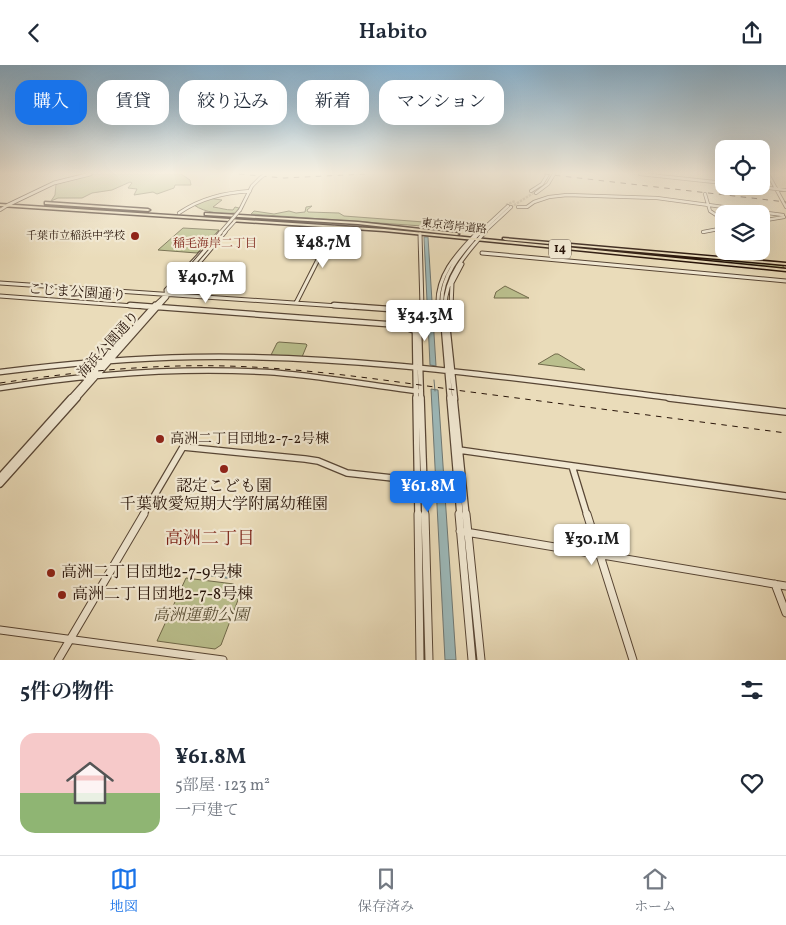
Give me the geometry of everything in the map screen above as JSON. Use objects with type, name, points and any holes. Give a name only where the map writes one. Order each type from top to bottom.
[{"type":"highway","name":"東京湾岸道路","points":[[0,203],[473,237]]},
{"type":"highway","name":"東京湾岸道路","points":[[10,204],[100,205],[179,213],[347,222],[426,230],[542,247],[785,266]]},
{"type":"highway","points":[[100,205],[95,209],[113,211]]},
{"type":"highway","points":[[308,220],[326,222],[324,226]]},
{"type":"highway","points":[[347,222],[345,225],[347,226],[367,229]]},
{"type":"highway","name":"東京湾岸道路","points":[[484,239],[606,247],[785,266]]},
{"type":"main road","points":[[10,204],[15,202]]},
{"type":"street","points":[[179,213],[197,202]]},
{"type":"street","points":[[169,292],[240,210],[244,202]]},
{"type":"street","points":[[446,336],[439,318],[437,299],[439,286],[449,264],[494,215],[511,206],[527,207],[534,202]]},
{"type":"street","points":[[677,202],[785,215]]},
{"type":"street","points":[[707,202],[711,213],[715,215]]},
{"type":"street","points":[[0,210],[10,204]]},
{"type":"street","points":[[446,336],[450,331],[452,283],[464,261],[511,206]]},
{"type":"street","points":[[481,660],[449,371],[446,336],[446,296],[451,276],[472,248],[511,206]]},
{"type":"street","points":[[770,219],[785,215]]},
{"type":"street","points":[[169,292],[166,290],[233,221]]},
{"type":"street","points":[[169,292],[175,291],[233,221]]},
{"type":"street","points":[[296,303],[334,227]]},
{"type":"street","points":[[703,232],[715,230]]},
{"type":"street","points":[[0,283],[169,292],[296,303],[419,310],[422,307],[420,234]]},
{"type":"street","points":[[606,247],[607,253]]},
{"type":"street","points":[[482,253],[786,281]]},
{"type":"street","name":"海浜公園通り","points":[[0,484],[107,359],[169,292]]},
{"type":"street","name":"こじま公園通り","points":[[0,298],[411,328],[415,331],[418,367]]},
{"type":"street","name":"海浜公園通り","points":[[0,477],[94,376],[113,359],[154,308]]},
{"type":"street","points":[[0,372],[107,359],[175,355],[237,356],[438,369],[786,412]]},
{"type":"street","points":[[418,367],[420,660]]},
{"type":"street","points":[[0,388],[94,376],[193,370],[269,373],[418,391]]},
{"type":"street","points":[[58,660],[183,447],[306,459],[318,461],[347,473],[420,481]]},
{"type":"street","points":[[457,449],[786,496]]},
{"type":"street","points":[[457,449],[460,531],[472,660]]},
{"type":"street","points":[[572,466],[633,660]]},
{"type":"street","points":[[420,481],[429,660]]},
{"type":"street","points":[[460,531],[786,586]]},
{"type":"street","points":[[775,584],[786,613]]},
{"type":"street","points":[[0,630],[223,660]]},
{"type":"green space","points":[[200,202],[220,202],[213,207],[230,210],[233,210],[235,207],[239,208],[235,213],[219,213],[203,210],[194,205]]},
{"type":"green space","points":[[312,206],[307,210],[308,212],[339,213],[344,216],[424,222],[464,227],[470,229],[470,232],[422,226],[251,214],[254,211],[274,214],[289,211],[296,213],[305,212],[306,207]]},
{"type":"green space","points":[[183,228],[219,230],[197,253],[158,250]]},
{"type":"green space","points":[[299,241],[325,244],[317,259],[289,257]]},
{"type":"green space","points":[[610,249],[782,265],[785,269],[611,252]]},
{"type":"green space","points":[[505,286],[529,298],[494,298],[496,292]]},
{"type":"green space","points":[[279,342],[307,345],[302,357],[271,355]]},
{"type":"green space","points":[[558,354],[585,370],[538,364]]},
{"type":"green space","name":"高洲運動公園","points":[[186,578],[234,584],[238,600],[221,645],[215,649],[157,641]]},
{"type":"water","points":[[424,237],[428,237],[436,366],[430,365]]},
{"type":"water","points":[[431,389],[438,390],[456,660],[445,660]]},
{"type":"water","points":[[216,564],[238,567],[233,579],[211,576]]},
{"type":"waterway","points":[[434,380],[435,391]]},
{"type":"tunnel","points":[[506,205],[513,202]]},
{"type":"tunnel","points":[[511,207],[519,202]]},
{"type":"railway","points":[[0,383],[84,372],[169,366],[256,367],[374,379],[786,433]]},
{"type":"place","name":"千葉市立稲浜中学校","points":[[135,236]]},
{"type":"place","name":"高洲二丁目団地2-7-2号棟","points":[[160,439]]},
{"type":"place","name":"認定こども園 千葉敬愛短期大学附属幼稚園","points":[[224,469]]},
{"type":"place","name":"高洲二丁目団地2-7-9号棟","points":[[51,573]]},
{"type":"place","name":"高洲二丁目団地2-7-8号棟","points":[[62,595]]},
{"type":"district","name":"稲毛海岸二丁目","points":[[215,244]]},
{"type":"district","name":"高洲二丁目","points":[[210,539]]}]
